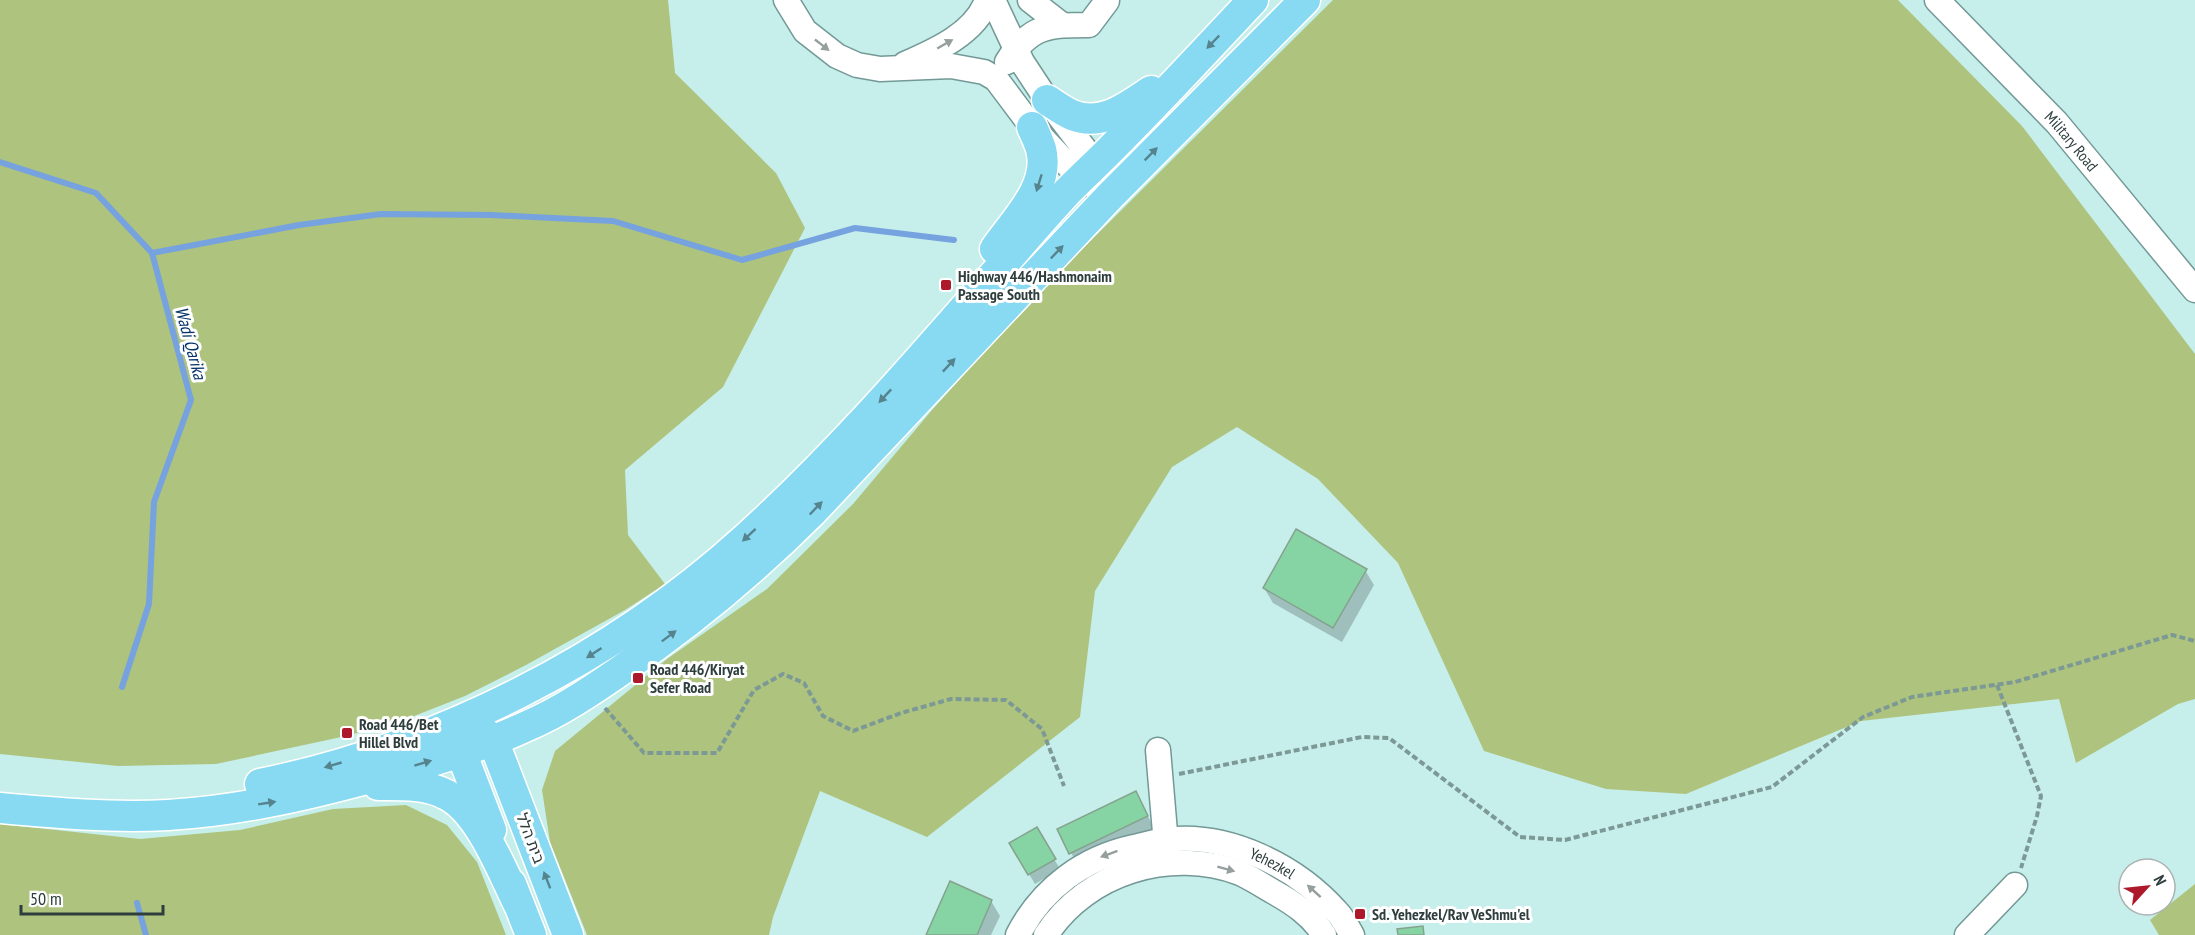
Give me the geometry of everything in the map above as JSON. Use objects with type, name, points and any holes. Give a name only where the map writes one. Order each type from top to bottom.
[{"type":"main road","points":[[0,790],[114,797],[165,797],[209,794],[284,779],[345,762],[467,717],[585,658],[655,611],[705,573],[745,539],[805,481],[918,360],[1088,171],[1254,0]]},
{"type":"main road","points":[[530,834],[521,768],[524,752],[538,731],[579,698],[694,618],[774,549],[812,512],[1110,196],[1305,0]]},
{"type":"main road","points":[[1047,100],[1072,115],[1094,119],[1117,113],[1191,65]]},
{"type":"main road","points":[[918,360],[1038,190],[1043,167],[1042,150],[1032,127]]},
{"type":"main road","points":[[0,808],[114,815],[166,815],[216,811],[280,801],[346,785],[461,752],[528,726],[579,698]]},
{"type":"main road","points":[[467,717],[493,740]]},
{"type":"main road","points":[[467,717],[461,752],[531,935]]},
{"type":"main road","name":"בית הלל","points":[[493,740],[568,935]]},
{"type":"main road","points":[[346,785],[405,785],[427,788],[448,795],[466,810],[480,829],[518,903]]},
{"type":"street","points":[[892,69],[923,56],[953,39],[981,14],[987,0]]},
{"type":"street","points":[[993,0],[1015,49],[1088,171]]},
{"type":"street","points":[[1030,0],[1062,25]]},
{"type":"street","points":[[996,80],[1015,49],[1035,32],[1052,25],[1089,25],[1107,0]]},
{"type":"street","name":"Military Road","points":[[1937,0],[2057,123],[2195,290]]},
{"type":"street","points":[[790,2],[805,31],[837,56],[857,65],[880,69],[951,66],[984,72],[996,80],[1032,127],[1088,171],[1110,196]]},
{"type":"street","points":[[1158,750],[1168,864]]},
{"type":"street","name":"Yehezkel","points":[[1018,935],[1037,905],[1058,884],[1083,865],[1113,852],[1166,840],[1214,842],[1249,851],[1310,886],[1338,913],[1352,935]]},
{"type":"street","name":"Yehezkel","points":[[1046,935],[1056,920],[1095,886],[1121,874],[1149,866],[1180,863],[1210,866],[1240,873],[1295,904],[1320,928],[1324,935]]},
{"type":"street","points":[[1967,935],[2015,885]]},
{"type":"path","points":[[1161,778],[1362,737],[1389,738],[1520,837],[1565,840],[1772,787],[1863,717],[1912,697],[2015,682],[2172,635],[2195,641]]},
{"type":"path","points":[[579,698],[644,753],[717,753],[754,690],[783,674],[804,683],[823,716],[853,731],[901,713],[951,699],[1006,700],[1042,729],[1064,786]]},
{"type":"path","points":[[1997,685],[2041,796],[2015,885]]},
{"type":"green space","points":[[0,0],[668,0],[675,73],[776,173],[805,228],[723,387],[625,470],[628,535],[665,584],[625,610],[465,696],[404,720],[346,736],[216,764],[118,766],[0,754]]},
{"type":"green space","points":[[1333,0],[1898,0],[2022,126],[2195,354],[2195,699],[2178,704],[2076,763],[2059,699],[1861,721],[1686,794],[1606,789],[1484,751],[1398,563],[1318,479],[1237,427],[1172,467],[1095,591],[1080,717],[927,837],[820,791],[773,917],[769,935],[587,935],[550,842],[542,790],[555,751],[667,659],[767,589],[853,504],[932,410],[1037,294]]},
{"type":"green space","points":[[406,805],[447,825],[477,862],[506,935],[0,935],[0,824],[140,839],[240,830],[333,809]]},
{"type":"green space","points":[[2195,884],[2195,935],[2159,935],[2150,920],[2154,917],[2177,917],[2177,898]]},
{"type":"building","points":[[1296,529],[1367,569],[1333,628],[1263,588]]},
{"type":"building","points":[[1136,791],[1148,816],[1069,854],[1057,829]]},
{"type":"building","points":[[1037,827],[1056,859],[1028,875],[1009,843]]},
{"type":"building","points":[[950,881],[992,900],[977,935],[926,935]]},
{"type":"building","points":[[1423,926],[1424,935],[1398,935],[1397,929]]},
{"type":"waterway","name":"Wadi Qarika","points":[[0,162],[96,193],[152,253],[191,400],[154,502],[149,604],[122,687]]},
{"type":"waterway","points":[[152,253],[299,225],[381,214],[491,215],[613,221],[742,260],[855,228],[954,240]]},
{"type":"waterway","name":"Wadi Qarika","points":[[137,903],[146,935]]},
{"type":"place","name":"Highway 446/Hashmonaim Passage South","points":[[946,285]]},
{"type":"place","name":"Road 446/Kiryat Sefer Road","points":[[638,678]]},
{"type":"place","name":"Road 446/Bet Hillel Blvd","points":[[347,733]]},
{"type":"place","name":"Sd. Yehezkel/Rav VeShmu'el","points":[[1360,914]]}]
